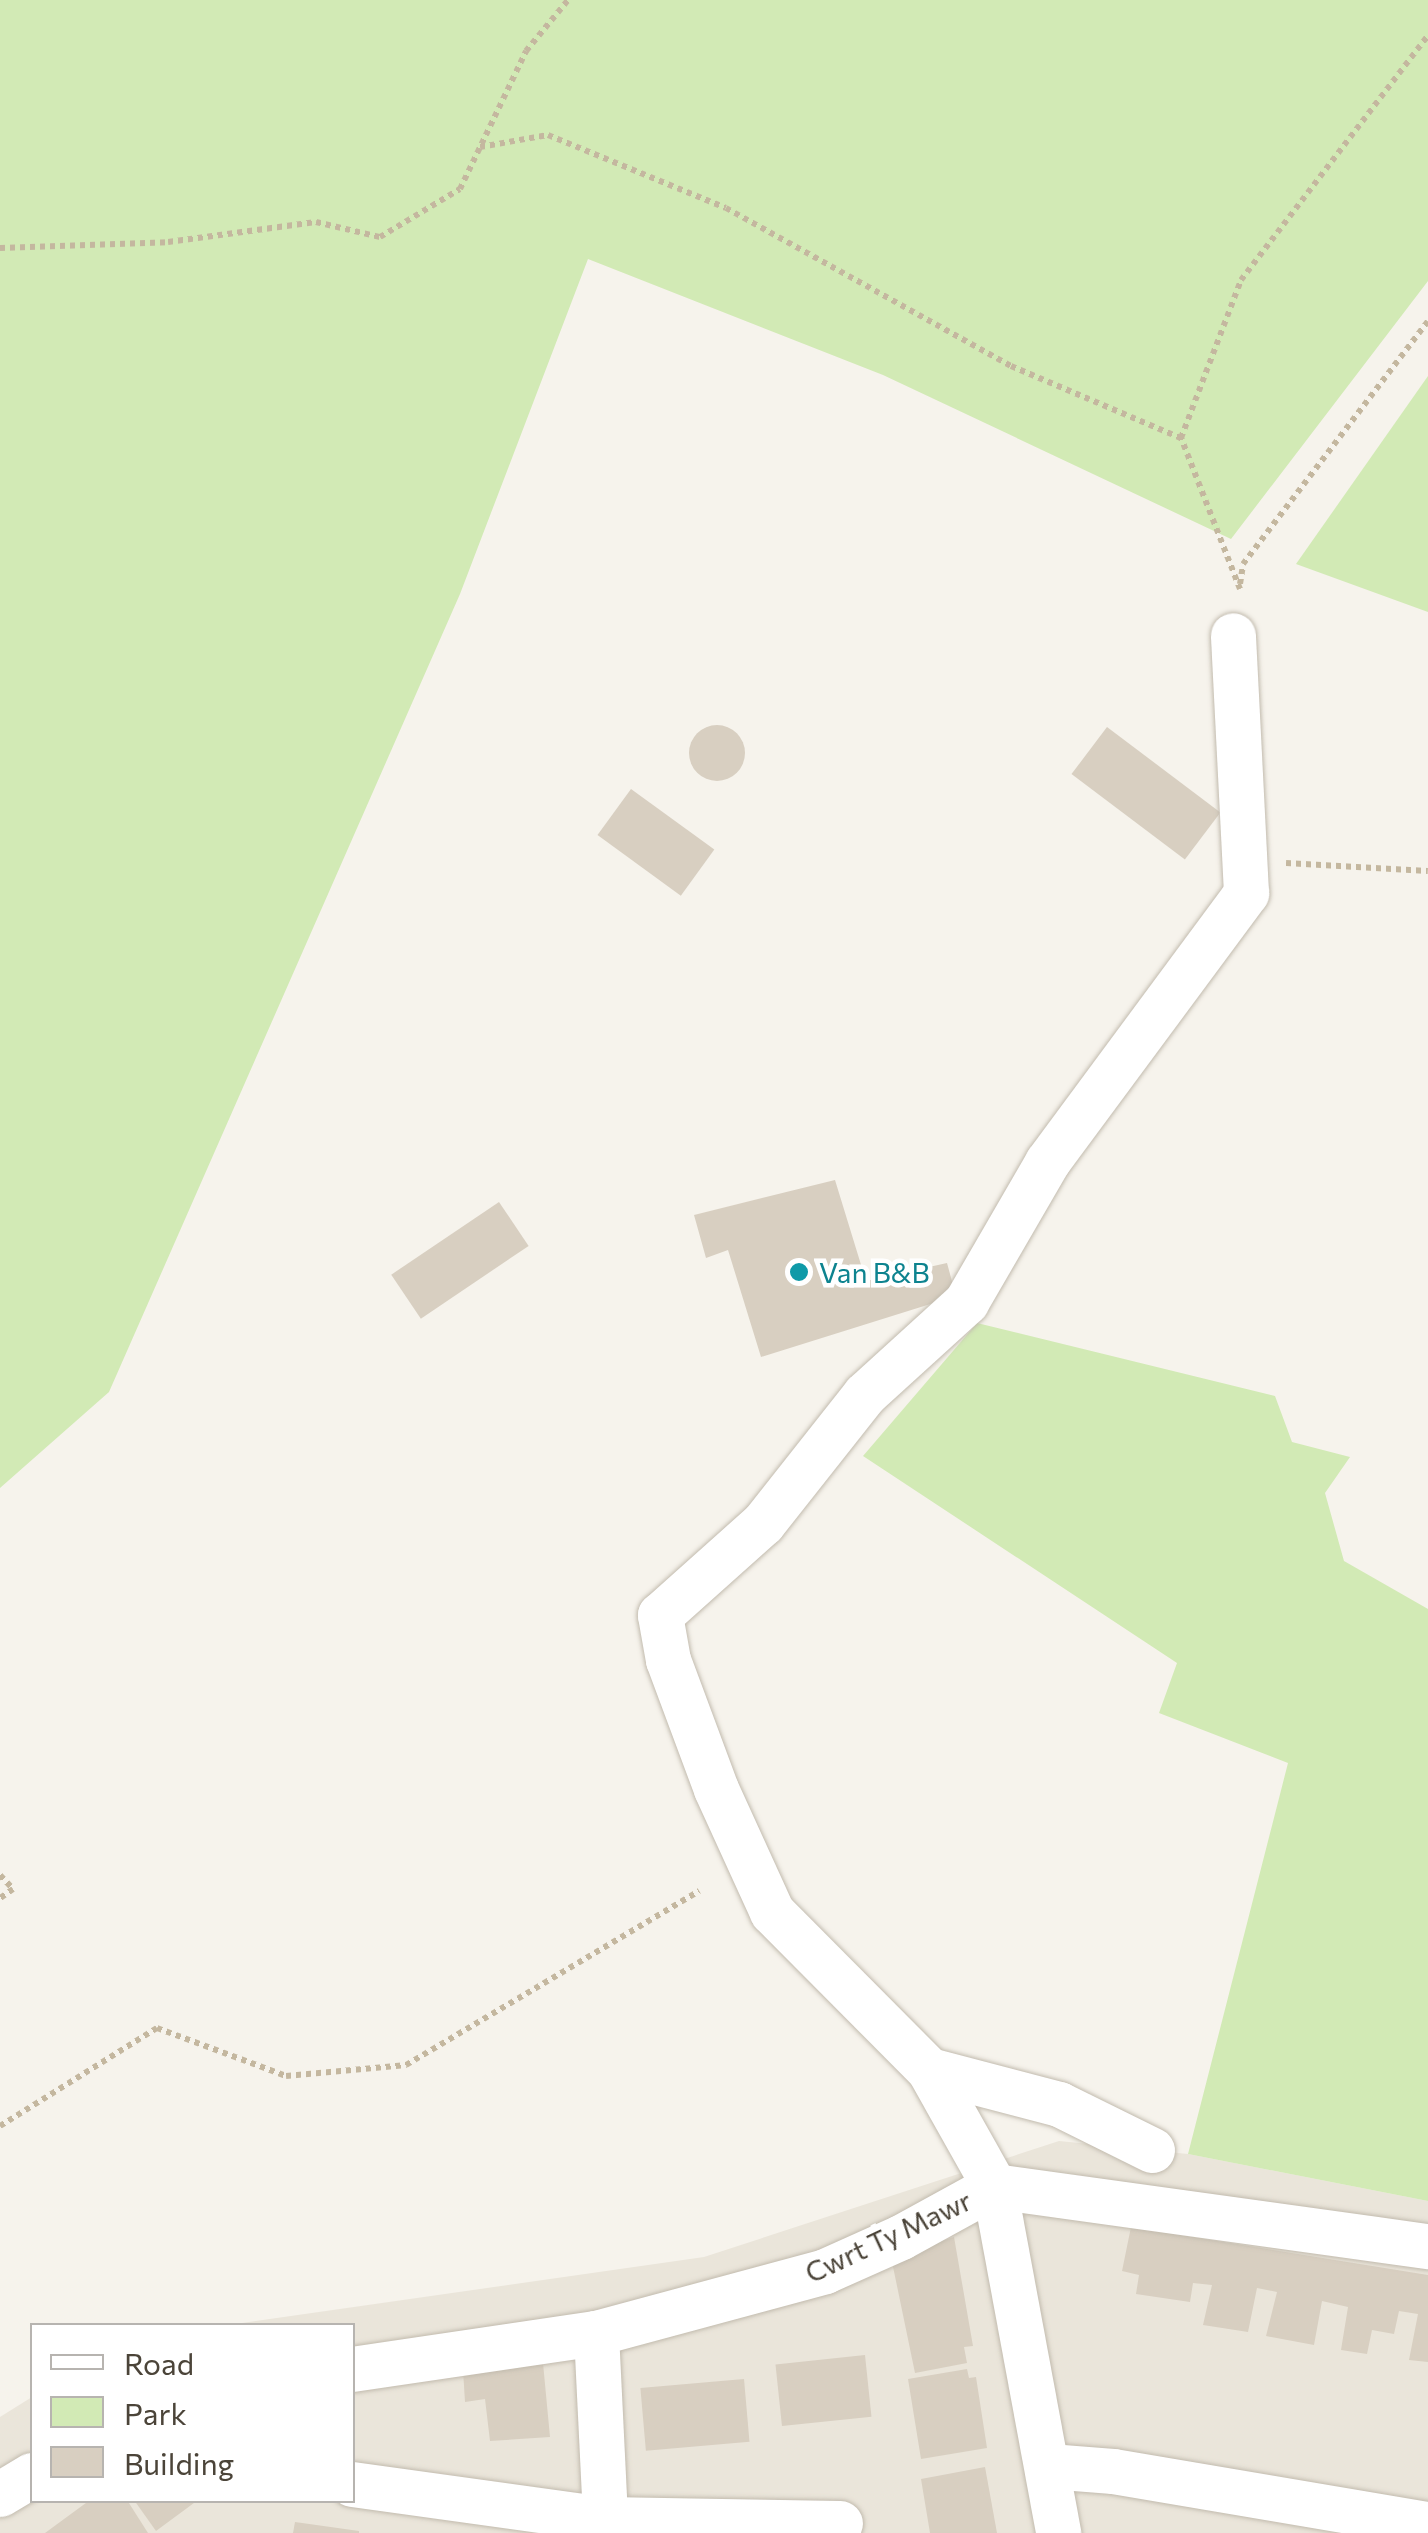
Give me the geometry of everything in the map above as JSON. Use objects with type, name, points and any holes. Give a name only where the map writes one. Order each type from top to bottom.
[{"type":"street","points":[[1058,2533],[1049,2466],[994,2186],[929,2070],[772,1912],[716,1788],[668,1660],[660,1615],[764,1523],[865,1394],[966,1302],[1047,1162],[1246,893],[1233,635]]},
{"type":"street","points":[[929,2070],[1059,2104],[1152,2150]]},
{"type":"street","name":"Cwrt Ty Mawr","points":[[355,2369],[596,2333],[825,2271],[901,2237],[994,2186],[1428,2246]]},
{"type":"street","points":[[596,2333],[604,2519]]},
{"type":"street","points":[[1049,2466],[1114,2470],[1428,2524]]},
{"type":"street","points":[[0,2494],[30,2477]]},
{"type":"street","points":[[355,2484],[604,2519],[840,2524]]},
{"type":"path","points":[[0,248],[168,242],[316,222],[380,237],[460,189],[526,51],[568,0]]},
{"type":"path","points":[[1240,588],[1180,438],[1241,280],[1428,35]]},
{"type":"path","points":[[480,147],[548,136],[726,208],[1011,366],[1180,438]]},
{"type":"path","points":[[1233,635],[1244,564],[1428,320]]},
{"type":"path","points":[[1245,861],[1428,871]]},
{"type":"path","points":[[0,1874],[13,1889],[0,1898]]},
{"type":"path","points":[[0,2126],[157,2028],[286,2076],[406,2065],[699,1891]]},
{"type":"shaded area","points":[[1059,2141],[1188,2154],[1428,2201],[1428,2533],[0,2533],[0,2417],[30,2398],[30,2503],[355,2503],[355,2323],[242,2323],[704,2257]]},
{"type":"green space","points":[[0,0],[1428,0],[1428,281],[1231,539],[883,375],[588,259],[460,594],[109,1392],[0,1488]]},
{"type":"green space","points":[[1428,376],[1428,612],[1296,564]]},
{"type":"green space","points":[[977,1323],[1275,1396],[1292,1442],[1350,1457],[1325,1493],[1344,1561],[1428,1609],[1428,2201],[1188,2154],[1288,1763],[1159,1713],[1177,1663],[863,1456]]},
{"type":"building","points":[[717,725],[737,733],[745,753],[737,773],[717,781],[697,773],[689,753],[697,733]]},
{"type":"building","points":[[1107,727],[1220,812],[1185,860],[1071,774]]},
{"type":"building","points":[[631,789],[714,850],[681,896],[597,835]]},
{"type":"building","name":"Van B&B","points":[[835,1180],[866,1281],[947,1263],[956,1296],[761,1357],[728,1250],[706,1258],[694,1215]]},
{"type":"building","points":[[499,1202],[529,1246],[421,1319],[391,1275]]},
{"type":"building","points":[[1131,2227],[1428,2275],[1428,2362],[1409,2360],[1418,2314],[1399,2311],[1394,2334],[1372,2330],[1367,2354],[1341,2350],[1348,2307],[1322,2301],[1314,2345],[1266,2336],[1277,2292],[1257,2288],[1248,2332],[1203,2325],[1212,2285],[1193,2283],[1190,2302],[1136,2294],[1139,2275],[1122,2271]]},
{"type":"building","points":[[954,2237],[973,2346],[964,2347],[967,2363],[915,2373],[891,2257]]},
{"type":"building","points":[[865,2355],[871,2417],[782,2426],[775,2364]]},
{"type":"building","points":[[543,2363],[550,2437],[490,2441],[485,2399],[465,2402],[463,2370]]},
{"type":"building","points":[[967,2369],[969,2378],[976,2377],[987,2448],[921,2459],[908,2379]]},
{"type":"building","points":[[744,2379],[749,2442],[646,2451],[640,2388]]},
{"type":"building","points":[[985,2467],[997,2533],[930,2533],[921,2479]]},
{"type":"building","points":[[86,2503],[129,2503],[148,2533],[45,2533]]},
{"type":"building","points":[[136,2503],[194,2503],[156,2531]]},
{"type":"building","points":[[295,2522],[359,2531],[359,2533],[293,2533]]},
{"type":"place","name":"Van B&B","points":[[799,1272]]}]
